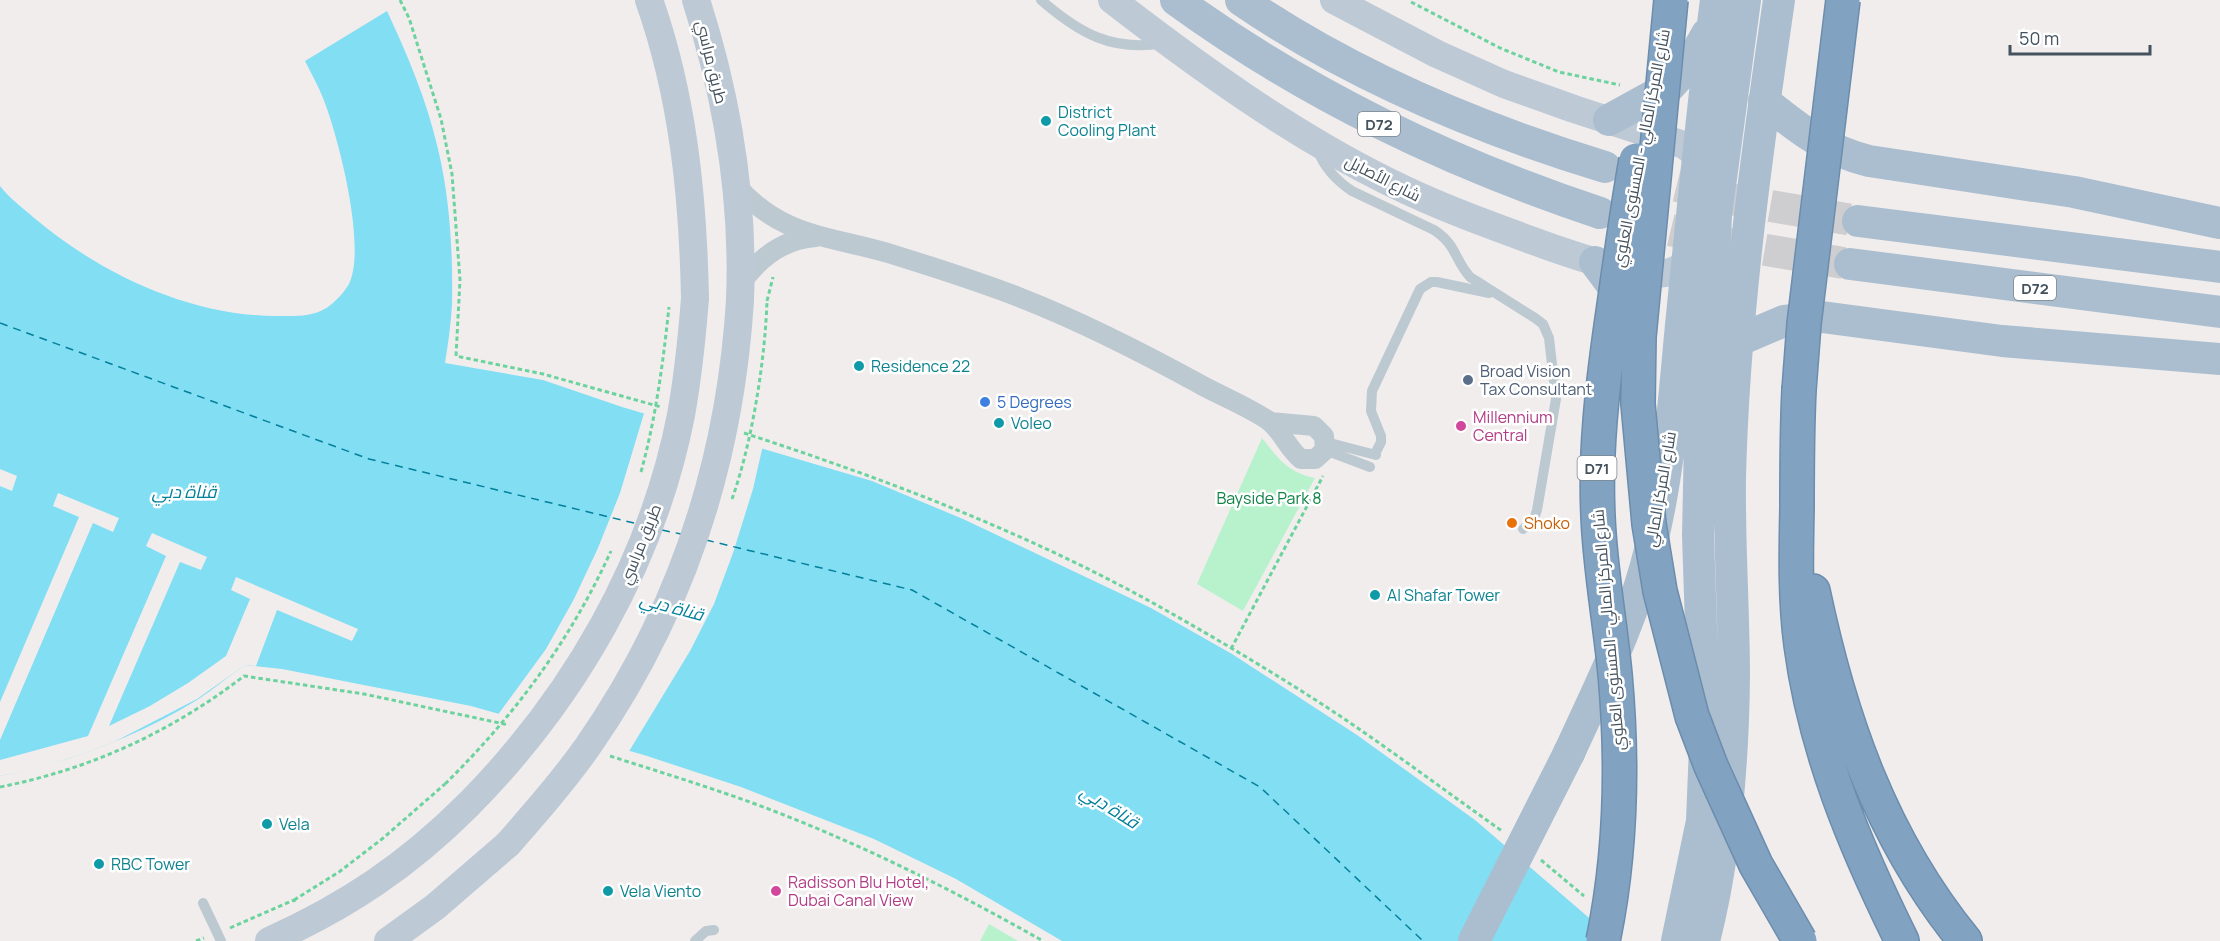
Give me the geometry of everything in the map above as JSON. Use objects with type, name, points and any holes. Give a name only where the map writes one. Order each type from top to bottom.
[{"type":"highway","name":"شارع المركز المالي - المستوى العلوي","points":[[1603,941],[1616,848],[1619,757],[1615,675],[1598,517],[1598,425],[1603,375],[1630,192],[1670,0]]},
{"type":"highway","points":[[1670,0],[1639,337],[1638,404],[1649,524],[1660,591],[1692,716],[1711,766],[1756,865],[1800,941]]},
{"type":"highway","points":[[1842,0],[1803,324],[1799,390],[1797,607],[1801,645],[1824,756],[1849,828],[1902,941]]},
{"type":"highway","points":[[1797,509],[1827,648],[1866,775],[1900,846],[1936,903],[1965,941]]},
{"type":"main road","name":"طريق مراسي","points":[[274,940],[335,909],[391,873],[442,831],[468,805],[522,746],[548,713],[592,644],[630,572],[659,496],[680,417],[687,377],[683,297],[691,194],[682,126],[670,70],[649,0]]},
{"type":"main road","name":"طريق مراسي","points":[[388,941],[435,907],[508,844],[562,781],[612,711],[644,654],[673,595],[703,514],[722,440],[749,295],[735,184],[717,76],[696,0]]},
{"type":"main road","name":"شارع الأصايل","points":[[1112,0],[1218,79],[1315,142],[1389,183],[1506,231],[1594,262],[1658,275],[1674,271],[1688,262]]},
{"type":"main road","name":"D72","points":[[1176,0],[1258,56],[1368,119],[1483,171],[1600,213]]},
{"type":"main road","name":"D72","points":[[1241,0],[1297,35],[1396,88],[1499,132],[1605,167]]},
{"type":"main road","points":[[1334,0],[1470,70],[1539,98],[1676,141],[1697,155],[1709,178],[1716,215],[1704,240],[1688,262]]},
{"type":"main road","points":[[1677,941],[1702,821],[1704,708],[1699,584],[1699,487],[1703,390],[1698,294],[1716,215],[1745,0]]},
{"type":"main road","points":[[1704,941],[1721,866],[1732,719],[1734,677],[1730,522],[1737,341],[1764,100],[1779,0]]},
{"type":"main road","points":[[1609,120],[1669,87],[1690,64],[1715,12]]},
{"type":"main road","name":"شارع المركز المالي","points":[[1474,941],[1569,753],[1629,621],[1641,585],[1659,510],[1670,433],[1698,294],[1688,262],[1697,155],[1715,12]]},
{"type":"main road","points":[[1764,100],[1800,130],[1824,145],[1869,161],[2074,192],[2220,223]]},
{"type":"main road","points":[[1858,221],[2220,267]]},
{"type":"main road","points":[[1594,262],[1617,291],[1638,325],[1670,433]]},
{"type":"main road","name":"D72","points":[[1850,264],[2220,312]]},
{"type":"main road","points":[[1737,341],[1784,321],[1822,317],[2002,341],[2220,360]]},
{"type":"street","points":[[735,184],[765,214],[784,224],[924,264],[1023,299],[1119,341],[1270,422],[1301,459],[1315,459],[1326,454],[1324,436],[1314,426],[1270,422]]},
{"type":"street","points":[[749,295],[750,271],[775,249],[807,237],[824,237]]},
{"type":"lane","points":[[1041,0],[1088,34],[1107,42],[1127,46],[1147,46],[1167,42]]},
{"type":"lane","points":[[1315,142],[1325,166],[1342,184],[1445,237],[1453,246],[1464,270],[1470,277],[1543,324],[1551,349],[1556,399],[1537,513],[1533,522],[1523,529]]},
{"type":"lane","points":[[1326,454],[1376,455],[1381,436],[1371,411],[1372,391],[1420,289],[1431,282],[1437,282],[1497,295]]},
{"type":"lane","points":[[1326,454],[1370,467]]},
{"type":"lane","points":[[203,903],[220,941]]},
{"type":"lane","points":[[695,941],[706,932],[714,930]]},
{"type":"path","points":[[400,0],[410,18],[441,119],[452,174],[460,280],[456,356],[543,374],[666,408]]},
{"type":"path","points":[[1412,2],[1500,48],[1559,72],[1623,86]]},
{"type":"path","points":[[749,295],[770,283],[777,270]]},
{"type":"path","points":[[638,481],[652,426],[662,371],[683,297]]},
{"type":"path","points":[[744,433],[924,495],[1002,528],[1143,598],[1327,707],[1508,836]]},
{"type":"path","points":[[1231,649],[1326,454]]},
{"type":"path","points":[[294,900],[339,872],[382,839],[477,753],[520,703],[559,648],[615,544]]},
{"type":"path","points":[[1536,856],[1588,899]]},
{"type":"green space","name":"Bayside Park 8","points":[[1262,438],[1290,468],[1315,478],[1243,611],[1197,584]]},
{"type":"green space","points":[[989,924],[1018,941],[980,941]]},
{"type":"water","name":"قناة دبي","points":[[387,11],[423,96],[438,149],[445,187],[450,226],[452,304],[445,363],[543,380],[622,407],[872,481],[963,519],[1151,608],[1232,654],[1357,735],[1475,820],[1616,941],[1062,941],[956,879],[874,839],[741,787],[644,755],[471,706],[282,669],[245,665],[197,700],[151,726],[77,756],[0,776],[0,186],[59,238],[117,274],[148,288],[213,309],[247,314],[295,316],[323,310],[343,293],[349,284],[354,267],[355,245],[353,219],[336,137],[323,98],[305,61]]},
{"type":"pier","points":[[645,410],[763,445],[753,489],[714,604],[690,651],[628,753],[497,716],[546,649],[574,599],[620,493]]},
{"type":"pier","points":[[0,469],[17,476],[12,491],[0,486]]},
{"type":"pier","points":[[58,493],[119,518],[113,532],[93,523],[0,740],[0,702],[79,517],[53,506]]},
{"type":"pier","points":[[152,533],[207,557],[201,570],[180,562],[109,726],[150,706],[226,656],[250,599],[231,590],[236,577],[358,629],[352,641],[277,610],[256,666],[245,665],[197,699],[114,742],[35,769],[0,776],[0,760],[88,736],[166,556],[146,546]]},
{"type":"ferry route","points":[[0,323],[369,459],[634,523]]},
{"type":"ferry route","points":[[662,530],[681,534]]},
{"type":"ferry route","points":[[706,540],[912,590],[1260,787],[1423,941]]},
{"type":"tunnel","points":[[1630,174],[1730,199],[1858,221]]},
{"type":"tunnel","points":[[1624,219],[1725,243],[1850,264]]},
{"type":"place","name":"District Cooling Plant","points":[[1046,121]]},
{"type":"place","name":"Residence 22","points":[[859,366]]},
{"type":"place","name":"Broad Vision Tax Consultant","points":[[1468,380]]},
{"type":"place","name":"5 Degrees","points":[[985,402]]},
{"type":"place","name":"Voleo","points":[[999,423]]},
{"type":"place","name":"Millennium Central","points":[[1461,426]]},
{"type":"place","name":"Shoko","points":[[1512,523]]},
{"type":"place","name":"Al Shafar Tower","points":[[1375,595]]},
{"type":"place","name":"Vela","points":[[267,824]]},
{"type":"place","name":"RBC Tower","points":[[99,864]]},
{"type":"place","name":"Vela Viento","points":[[608,891]]},
{"type":"place","name":"Radisson Blu Hotel, Dubai Canal View","points":[[776,891]]}]
